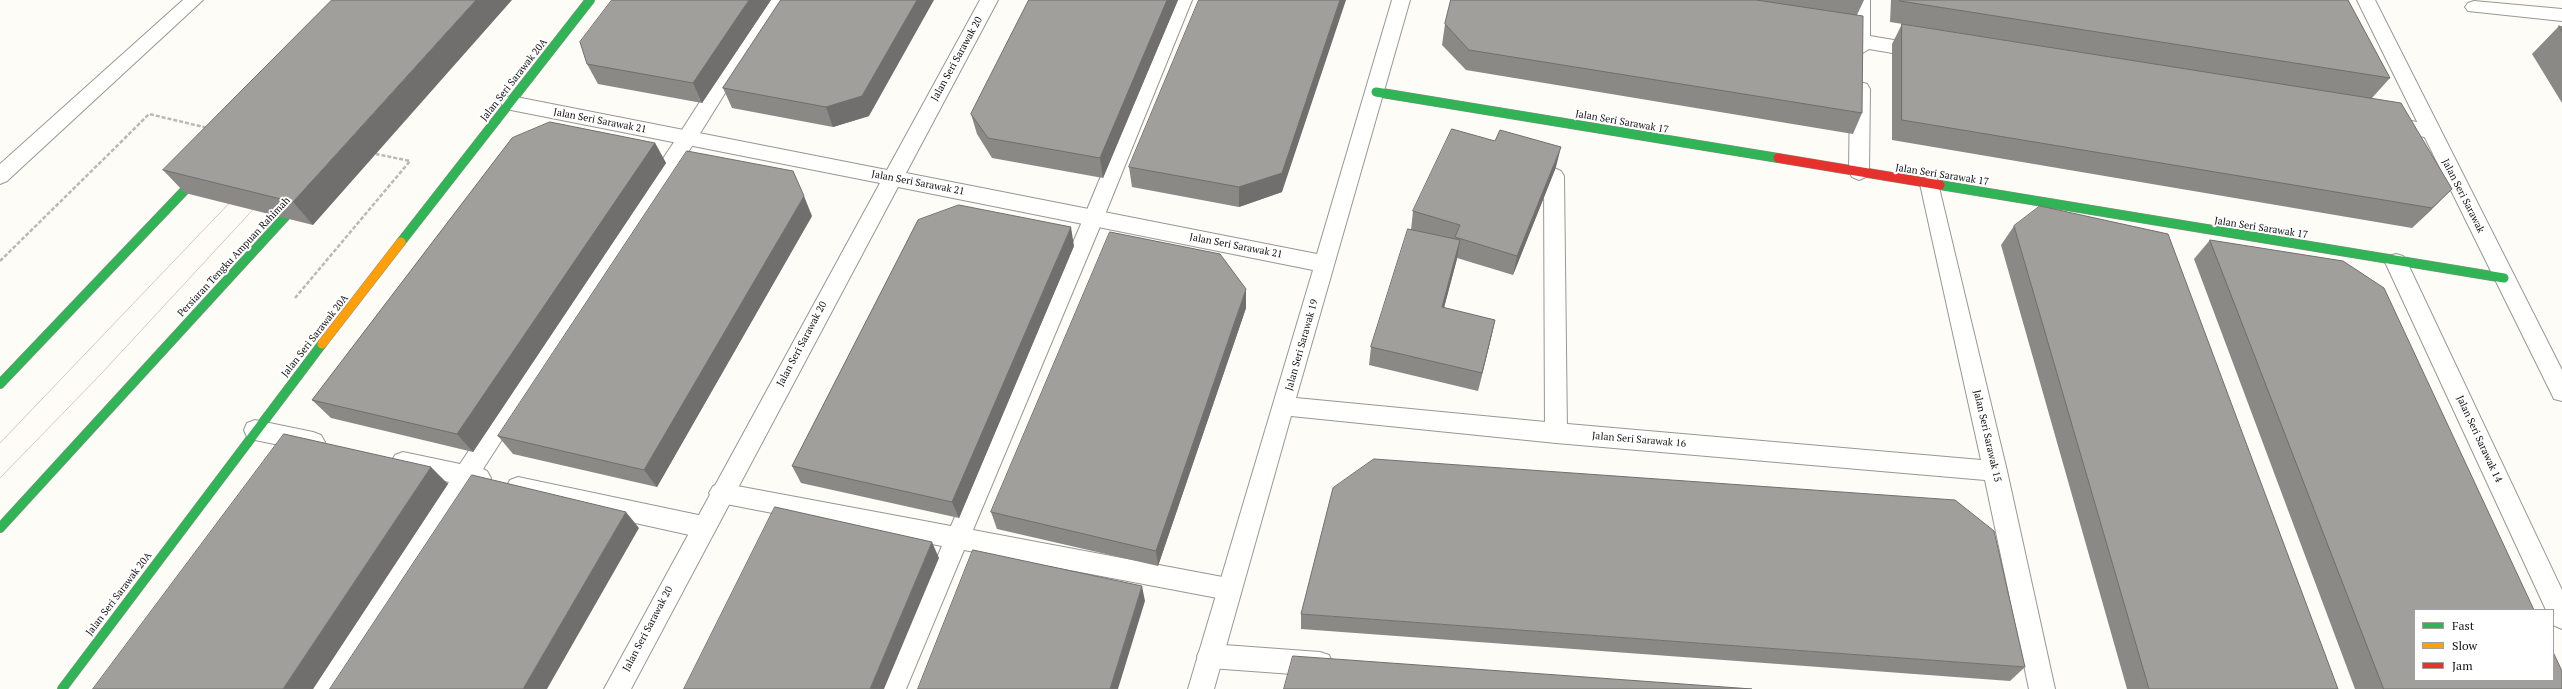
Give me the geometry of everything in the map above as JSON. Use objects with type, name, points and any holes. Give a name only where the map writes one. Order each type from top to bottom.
[{"type":"main road","name":"Jalan Seri Sarawak 20A","points":[[62,689],[255,430],[590,0]]},
{"type":"main road","name":"Jalan Seri Sarawak 17","points":[[1376,92],[2396,262],[2504,278]]},
{"type":"main road","points":[[0,384],[213,160]]},
{"type":"main road","name":"Persiaran Tengku Ampuan Rahimah","points":[[0,528],[312,188]]},
{"type":"street","points":[[0,176],[194,0]]},
{"type":"street","points":[[326,689],[687,138],[774,0]]},
{"type":"street","name":"Jalan Seri Sarawak 20","points":[[617,689],[721,493],[989,0]]},
{"type":"street","points":[[893,689],[1094,217],[1183,0]]},
{"type":"street","name":"Jalan Seri Sarawak 19","points":[[1201,689],[1228,589],[1326,264],[1401,0]]},
{"type":"street","points":[[1859,172],[1861,0]]},
{"type":"street","name":"Jalan Seri Sarawak","points":[[2366,0],[2430,131],[2562,392]]},
{"type":"street","points":[[2474,7],[2562,15]]},
{"type":"street","points":[[1814,34],[1939,54]]},
{"type":"street","name":"Jalan Seri Sarawak 21","points":[[511,103],[1326,264]]},
{"type":"street","points":[[2368,121],[2430,131]]},
{"type":"street","points":[[1554,176],[1556,433]]},
{"type":"street","name":"Jalan Seri Sarawak 15","points":[[1930,184],[1995,471],[2042,689]]},
{"type":"street","points":[[2132,218],[2139,240]]},
{"type":"street","name":"Jalan Seri Sarawak 14","points":[[2396,262],[2562,616]]},
{"type":"street","name":"Jalan Seri Sarawak 16","points":[[1283,406],[1556,433],[1995,471]]},
{"type":"street","points":[[255,430],[330,446]]},
{"type":"street","points":[[383,458],[703,527]]},
{"type":"street","points":[[721,493],[1228,589]]},
{"type":"street","points":[[1210,656],[1345,665]]},
{"type":"path","points":[[0,261],[149,114],[211,128]]},
{"type":"path","points":[[295,298],[410,161],[376,154]]},
{"type":"building","points":[[332,0],[476,0],[293,202],[163,170]]},
{"type":"building","points":[[612,0],[749,0],[693,83],[587,64],[580,42]]},
{"type":"building","points":[[781,0],[917,0],[862,96],[826,107],[723,88]]},
{"type":"building","points":[[1029,0],[1167,0],[1100,158],[988,138],[971,114]]},
{"type":"building","points":[[1199,0],[1340,0],[1282,173],[1239,187],[1129,167]]},
{"type":"building","points":[[1451,0],[1756,0],[1863,16],[1862,113],[1469,50],[1445,24]]},
{"type":"building","points":[[2348,0],[2390,78],[1900,1]]},
{"type":"building","points":[[1902,24],[2401,103],[2452,189],[2432,208],[1902,120]]},
{"type":"building","points":[[550,122],[655,143],[457,434],[312,400],[512,138]]},
{"type":"building","points":[[1452,129],[1495,141],[1500,130],[1561,147],[1517,256],[1455,237],[1460,225],[1413,211]]},
{"type":"building","points":[[687,151],[793,171],[804,196],[644,470],[498,436]]},
{"type":"building","points":[[959,205],[1071,227],[952,502],[792,466],[918,220]]},
{"type":"building","points":[[2040,206],[2168,234],[2338,689],[2149,689],[2014,226]]},
{"type":"building","points":[[1408,229],[1460,240],[1442,307],[1495,320],[1482,373],[1371,347]]},
{"type":"building","points":[[1110,232],[1220,254],[1246,289],[1156,551],[991,512]]},
{"type":"building","points":[[2210,240],[2343,261],[2384,288],[2534,609],[2414,609],[2414,681],[2554,681],[2554,654],[2562,671],[2562,689],[2384,689]]},
{"type":"building","points":[[284,434],[431,467],[283,689],[93,689]]},
{"type":"building","points":[[1374,459],[1955,500],[1994,531],[2025,667],[1301,614],[1333,488]]},
{"type":"building","points":[[472,475],[626,512],[523,689],[330,689]]},
{"type":"building","points":[[775,507],[932,542],[870,689],[684,689]]},
{"type":"building","points":[[973,550],[1142,586],[1110,689],[918,689]]},
{"type":"building","points":[[1293,656],[1752,689],[1284,689]]},
{"type":"tram line","points":[[0,443],[236,196]]},
{"type":"tram line","points":[[0,478],[101,374],[260,202]]},
{"type":"traffic: fast","points":[[401,242],[590,0]]},
{"type":"traffic: fast","points":[[1376,92],[1778,158]]},
{"type":"traffic: fast","points":[[0,384],[204,170]]},
{"type":"traffic: fast","points":[[1940,185],[2504,278]]},
{"type":"traffic: fast","points":[[0,528],[305,195]]},
{"type":"traffic: fast","points":[[62,689],[322,344]]},
{"type":"traffic: slow","points":[[322,344],[401,242]]},
{"type":"traffic: jam","points":[[1778,158],[1940,185]]}]
